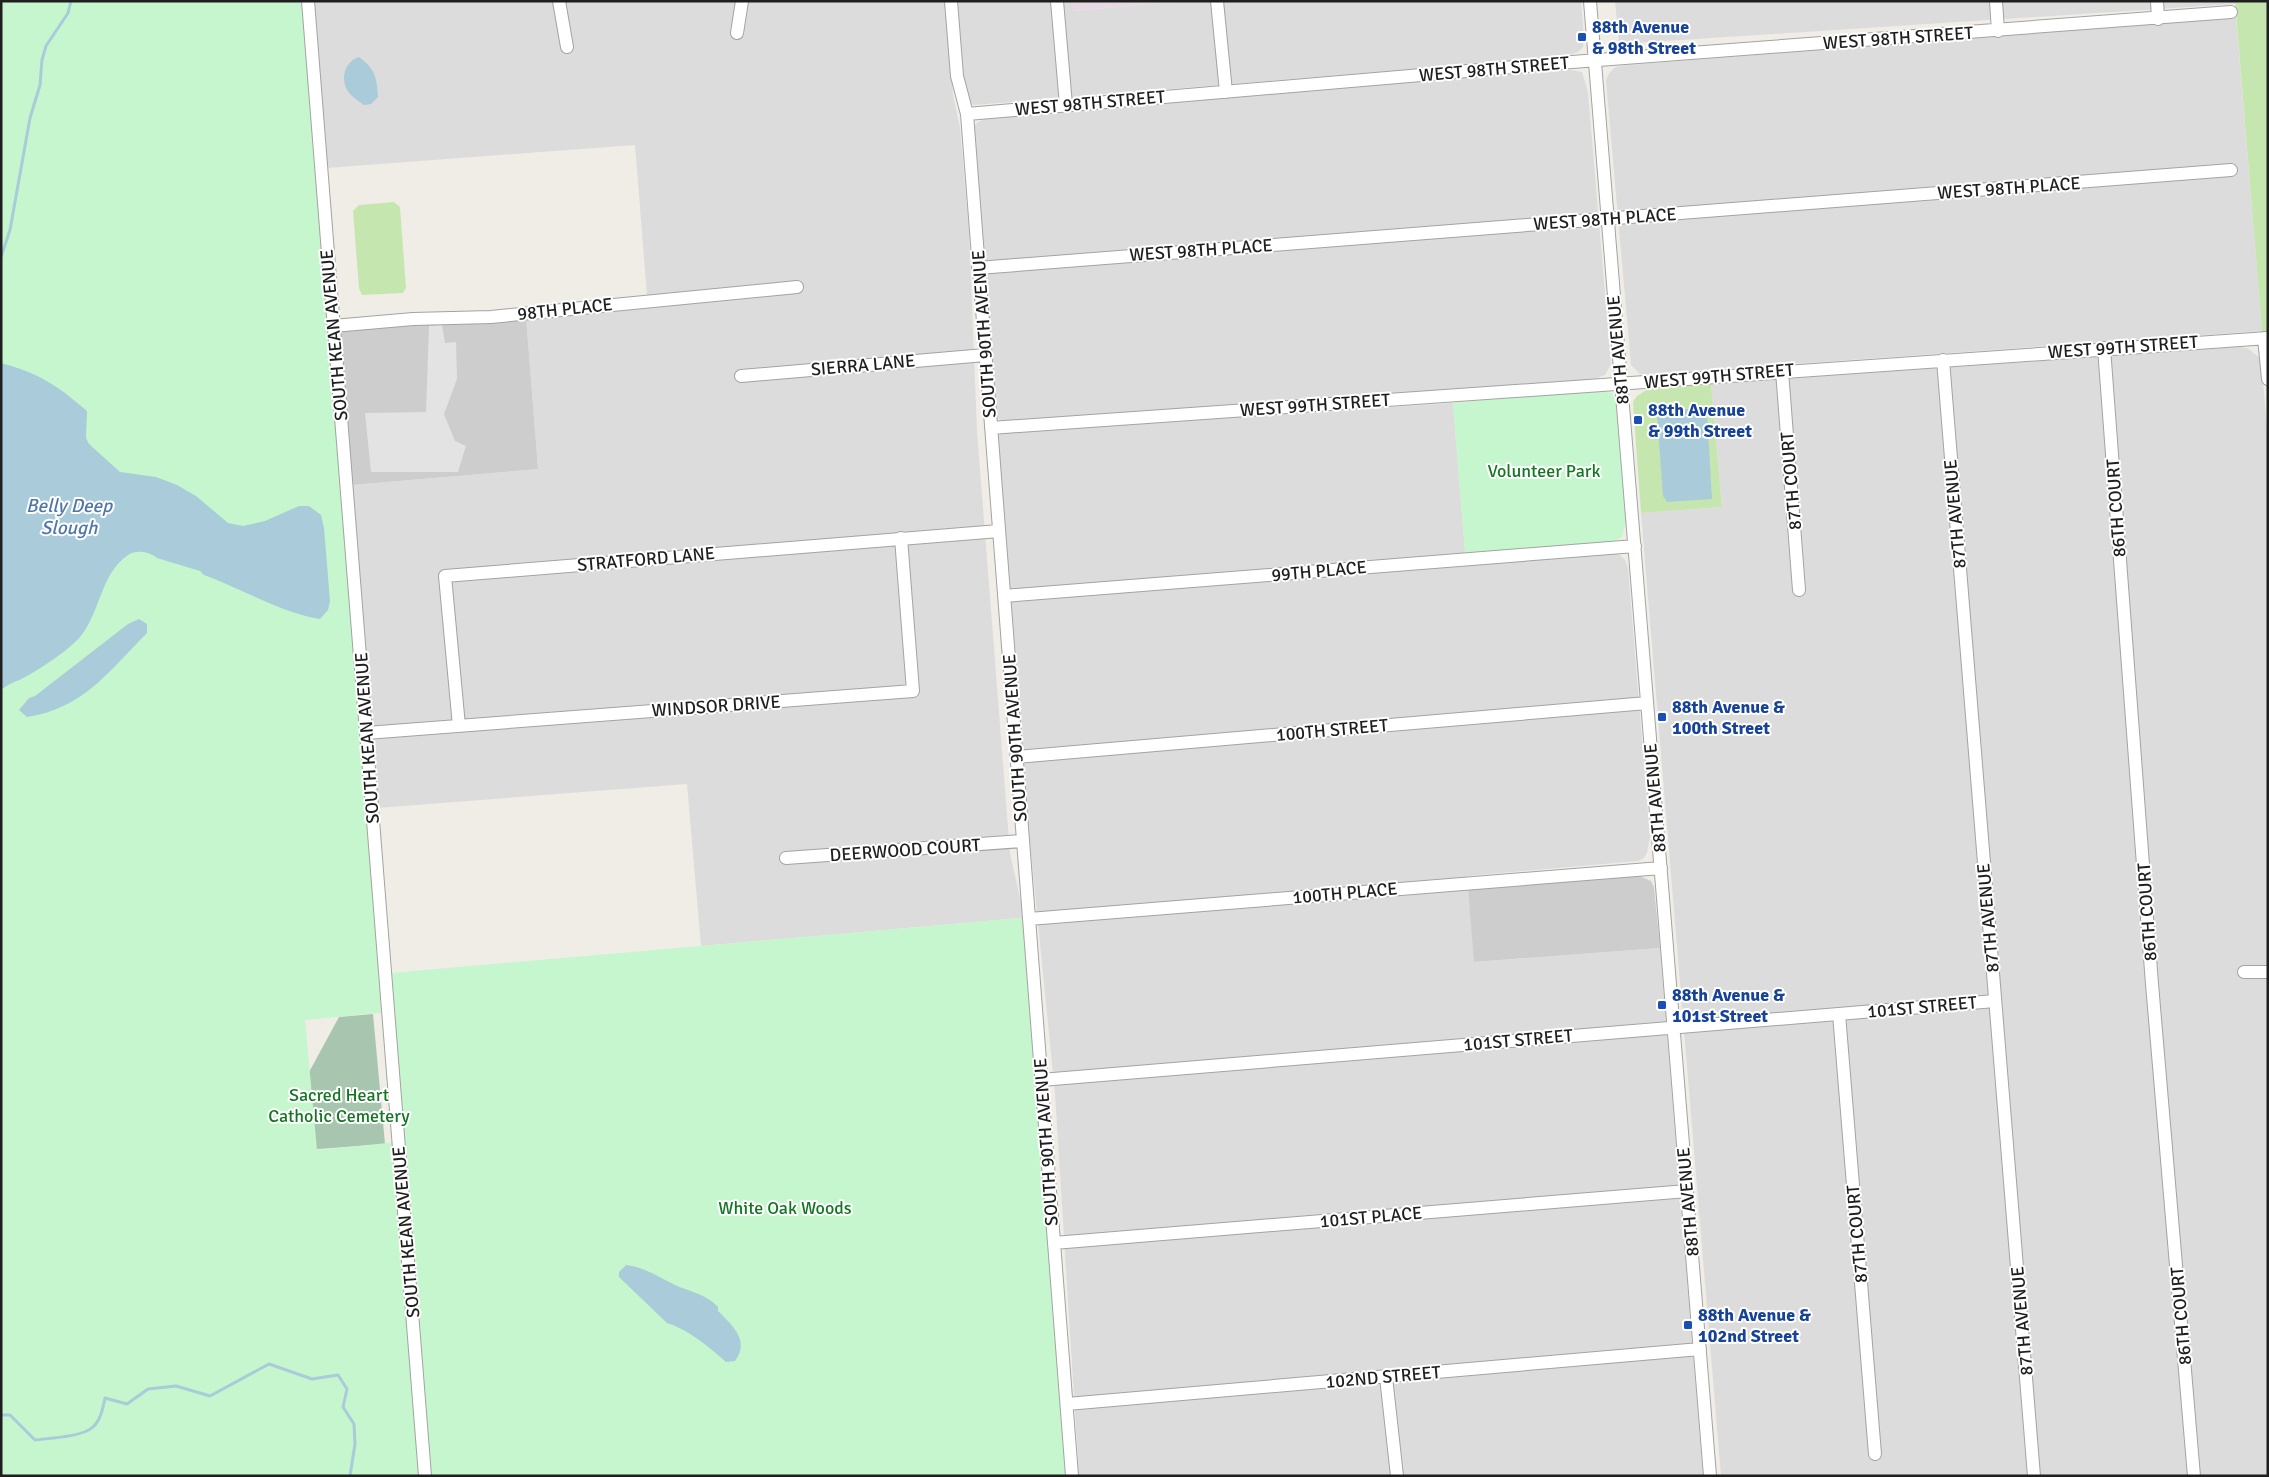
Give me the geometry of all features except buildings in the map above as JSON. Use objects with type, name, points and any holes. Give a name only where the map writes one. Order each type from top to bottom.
[{"type":"street","name":"SOUTH KEAN AVENUE","points":[[308,1],[425,1476]]},
{"type":"street","points":[[559,1],[566,47]]},
{"type":"street","points":[[737,34],[742,1]]},
{"type":"street","name":"SOUTH 90TH AVENUE","points":[[951,1],[957,76],[967,114],[1072,1476]]},
{"type":"street","points":[[1057,1],[1066,104]]},
{"type":"street","points":[[1217,1],[1226,92]]},
{"type":"street","name":"88TH AVENUE","points":[[1590,1],[1710,1476]]},
{"type":"street","points":[[1996,1],[1998,31]]},
{"type":"street","points":[[2157,1],[2158,18]]},
{"type":"street","name":"WEST 98TH STREET","points":[[967,114],[1066,104],[1595,61],[2231,12]]},
{"type":"street","name":"WEST 98TH PLACE","points":[[978,268],[2232,170]]},
{"type":"street","name":"98TH PLACE","points":[[333,326],[413,319],[491,316],[797,287]]},
{"type":"street","points":[[2266,338],[2268,379]]},
{"type":"street","name":"WEST 99TH STREET","points":[[991,428],[2266,338]]},
{"type":"street","name":"86TH COURT","points":[[2104,348],[2152,984],[2194,1476]]},
{"type":"street","name":"SIERRA LANE","points":[[741,376],[985,355]]},
{"type":"street","name":"87TH AVENUE","points":[[1943,360],[2034,1476]]},
{"type":"street","name":"87TH COURT","points":[[1782,371],[1799,590]]},
{"type":"street","name":"STRATFORD LANE","points":[[459,726],[445,576],[901,538],[999,532]]},
{"type":"street","name":"WINDSOR DRIVE","points":[[366,733],[913,691],[901,538]]},
{"type":"street","name":"99TH PLACE","points":[[1004,596],[1634,546]]},
{"type":"street","name":"100TH STREET","points":[[1016,757],[1647,703]]},
{"type":"street","name":"DEERWOOD COURT","points":[[786,858],[1023,841]]},
{"type":"street","name":"100TH PLACE","points":[[1029,919],[1661,868]]},
{"type":"street","points":[[2244,972],[2268,972]]},
{"type":"street","name":"101ST STREET","points":[[1041,1080],[1995,1001]]},
{"type":"street","name":"87TH COURT","points":[[1839,1014],[1875,1454]]},
{"type":"street","name":"101ST PLACE","points":[[1054,1242],[1687,1191]]},
{"type":"street","name":"102ND STREET","points":[[1067,1404],[1700,1350]]},
{"type":"street","points":[[1386,1377],[1397,1476]]},
{"type":"shaded area","points":[[314,1],[946,1],[953,95],[960,128],[969,231],[977,431],[1010,853],[1021,903],[1022,918],[701,946],[687,784],[377,808],[352,485],[538,469],[526,317],[648,308],[635,145],[327,168]]},
{"type":"shaded area","points":[[955,1],[1073,1],[1075,11],[1181,1],[1581,1],[1584,38],[1583,47],[1578,52],[1562,57],[974,105],[964,99]]},
{"type":"shaded area","points":[[1073,1],[1181,1],[1074,11]]},
{"type":"shaded area","points":[[1615,1],[2235,1],[2235,4],[1619,44]]},
{"type":"shaded area","points":[[2236,17],[2262,331],[1648,374],[1640,374],[1631,365],[1606,81],[1608,75],[1615,67]]},
{"type":"shaded area","points":[[1565,69],[1582,72],[1588,92],[1611,364],[1605,375],[1592,380],[1005,422],[995,417],[974,126],[978,122],[991,116]]},
{"type":"shaded area","points":[[526,317],[538,469],[352,485],[339,331]]},
{"type":"shaded area","points":[[442,325],[445,343],[456,342],[457,379],[444,414],[455,441],[466,446],[458,472],[371,472],[365,413],[426,412],[429,326]]},
{"type":"shaded area","points":[[2238,347],[2247,348],[2259,357],[2262,367],[2268,445],[2268,1476],[1721,1476],[1641,513],[1722,507],[1711,384]]},
{"type":"shaded area","points":[[1453,403],[1466,565],[1611,553],[1620,555],[1625,560],[1628,568],[1650,837],[1647,853],[1644,858],[1638,861],[1467,876],[1475,962],[1660,948],[1703,1476],[1079,1476],[1055,1094],[1024,782],[997,436],[1004,433]]},
{"type":"shaded area","points":[[1637,875],[1651,881],[1654,887],[1660,948],[1474,962],[1468,888]]},
{"type":"green space","name":"White Oak Woods","points":[[1,1],[308,1],[390,973],[1022,918],[1062,1288],[1078,1476],[1,1476]],"holes":[[[389,1012],[398,1142],[317,1150],[305,1020]]]},
{"type":"green space","points":[[2235,1],[2268,1],[2268,331],[2262,331]]},
{"type":"green space","points":[[394,202],[400,207],[406,288],[403,293],[362,295],[359,288],[353,211],[359,205]]},
{"type":"green space","points":[[1711,384],[1722,507],[1641,513],[1633,402],[1637,396],[1648,389]]},
{"type":"green space","name":"Volunteer Park","points":[[1598,390],[1612,393],[1617,404],[1626,521],[1622,537],[1612,542],[1465,553],[1453,403]]},
{"type":"green space","name":"Sacred Heart Catholic Cemetery","points":[[373,1014],[385,1144],[265,1153],[339,1017]]},
{"type":"water","points":[[359,57],[369,66],[376,79],[378,97],[371,104],[364,105],[351,95],[345,85],[344,73],[346,68],[349,63]]},
{"type":"water","name":"Belly Deep Slough","points":[[1,363],[26,371],[47,381],[67,394],[87,411],[86,438],[89,444],[120,472],[156,477],[177,485],[196,496],[228,523],[243,526],[265,521],[299,506],[309,506],[321,515],[324,528],[330,601],[328,610],[320,619],[305,616],[261,600],[204,575],[200,571],[157,558],[147,553],[135,552],[128,555],[112,572],[87,627],[80,637],[46,664],[1,690]]},
{"type":"water","points":[[1701,408],[1707,414],[1712,499],[1667,502],[1663,496],[1657,415],[1659,412],[1664,411]]},
{"type":"water","points":[[139,619],[147,624],[147,633],[107,674],[80,697],[64,706],[27,717],[19,710],[29,698],[35,696],[128,624]]},
{"type":"water","points":[[626,1265],[644,1270],[713,1302],[718,1307],[718,1311],[738,1334],[741,1347],[735,1361],[726,1362],[691,1334],[667,1323],[619,1277],[619,1272]]},
{"type":"waterway","points":[[1,257],[10,230],[30,118],[40,85],[42,60],[46,46],[68,13],[71,1]]},
{"type":"waterway","points":[[1,1415],[10,1415],[35,1440],[57,1438],[81,1433],[93,1427],[100,1417],[105,1398],[127,1404],[148,1389],[176,1386],[210,1396],[269,1364],[312,1379],[338,1375],[347,1389],[343,1407],[354,1424],[355,1444],[350,1476]]},
{"type":"place","name":"88th Avenue & 98th Street","points":[[1582,37]]},
{"type":"place","name":"88th Avenue & 99th Street","points":[[1638,420]]},
{"type":"place","name":"88th Avenue & 100th Street","points":[[1662,717]]},
{"type":"place","name":"88th Avenue & 101st Street","points":[[1662,1005]]},
{"type":"place","name":"88th Avenue & 102nd Street","points":[[1688,1325]]}]
